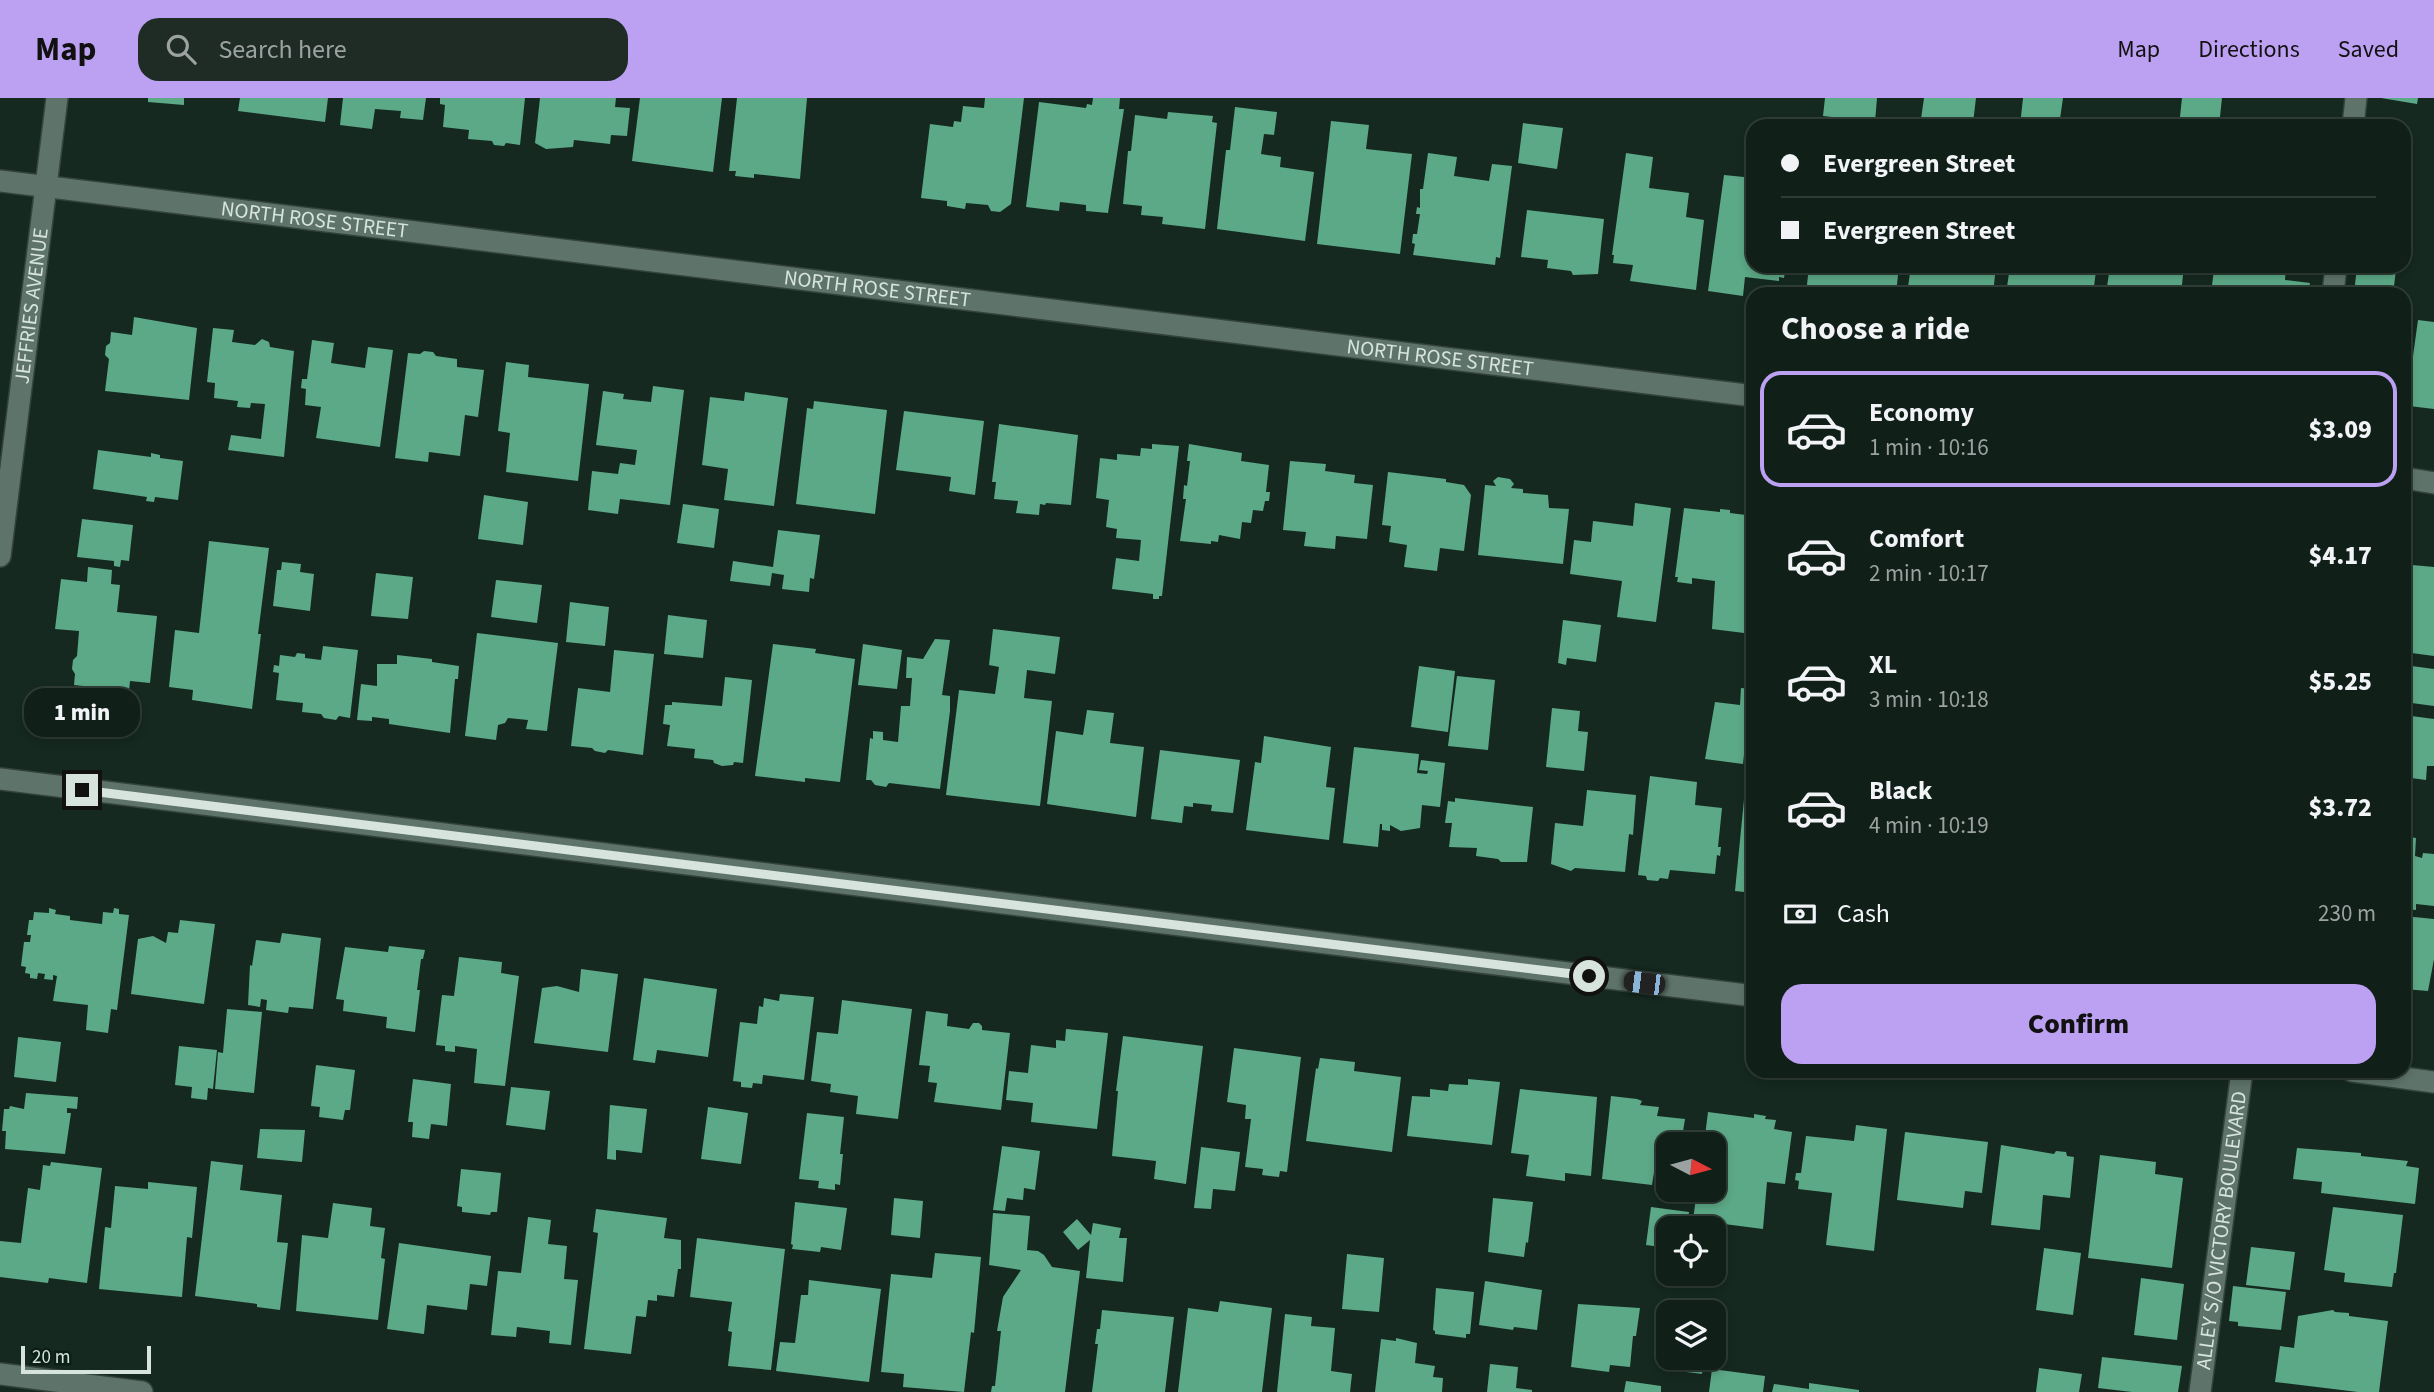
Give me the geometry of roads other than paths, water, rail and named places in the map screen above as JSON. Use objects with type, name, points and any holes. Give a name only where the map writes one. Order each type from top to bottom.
[{"type":"street","name":"JEFFRIES AVENUE","points":[[0,556],[57,98]]},
{"type":"street","points":[[2354,119],[2357,98]]},
{"type":"street","name":"NORTH ROSE STREET","points":[[0,181],[1746,395]]},
{"type":"street","points":[[2411,479],[2434,483]]},
{"type":"street","points":[[0,779],[1746,995]]},
{"type":"street","name":"ALLEY S/O VICTORY BOULEVARD","points":[[2200,1392],[2241,1078]]},
{"type":"street","points":[[2404,1078],[2434,1082]]},
{"type":"street","points":[[0,1374],[142,1392]]}]
